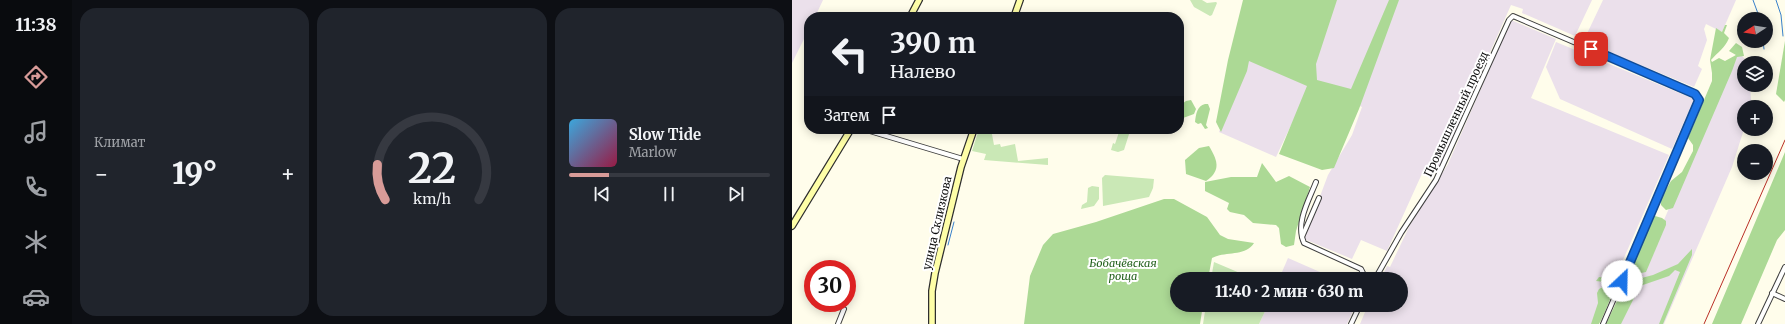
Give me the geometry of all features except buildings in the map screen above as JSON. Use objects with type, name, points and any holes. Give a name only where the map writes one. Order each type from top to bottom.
[{"type":"street","points":[[913,12],[919,0]]},
{"type":"street","points":[[1016,12],[1020,0]]},
{"type":"street","name":"Промышленный проезд","points":[[1379,272],[1409,220],[1436,180],[1509,20],[1513,16],[1695,94],[1699,98],[1699,103],[1603,324]]},
{"type":"street","points":[[792,226],[849,134]]},
{"type":"street","points":[[880,134],[963,159]]},
{"type":"street","name":"улица Склизкова","points":[[932,324],[932,291],[935,273],[963,159],[972,134]]},
{"type":"street","points":[[1316,182],[1300,228],[1304,243],[1361,269],[1362,272]]},
{"type":"street","points":[[1302,238],[1319,198]]},
{"type":"street","points":[[1758,324],[1785,267]]},
{"type":"street","points":[[1772,293],[1785,299]]},
{"type":"street","points":[[838,324],[843,312]]},
{"type":"street","points":[[1351,324],[1357,312]]},
{"type":"shaded area","points":[[792,0],[823,0],[817,12],[804,12],[804,39],[792,63]]},
{"type":"shaded area","points":[[1245,0],[1592,0],[1575,36],[1522,13],[1523,9],[1511,5],[1437,172],[1425,167],[1387,251],[1361,240],[1352,259],[1304,239],[1328,175],[1352,135],[1362,107],[1310,85],[1276,157],[1219,132],[1247,59]]},
{"type":"shaded area","points":[[1603,0],[1736,0],[1722,32],[1706,24],[1704,29],[1707,40],[1698,66],[1702,69],[1694,87],[1584,40]]},
{"type":"shaded area","points":[[1511,20],[1556,39],[1531,98],[1669,155],[1595,324],[1360,324],[1365,312],[1408,312],[1408,272],[1384,272],[1387,266],[1390,267],[1410,225],[1448,164]]},
{"type":"shaded area","points":[[1556,42],[1694,99],[1672,149],[1560,99],[1546,67]]},
{"type":"shaded area","points":[[1737,51],[1742,56],[1737,56],[1737,92],[1750,92],[1751,100],[1737,100],[1737,136],[1742,136],[1739,144],[1737,144],[1737,151],[1732,167],[1664,324],[1619,324]]},
{"type":"shaded area","points":[[1288,258],[1320,272],[1282,272]]},
{"type":"shaded area","points":[[1265,312],[1353,312],[1347,324],[1259,324]]},
{"type":"green space","points":[[1190,0],[1202,0],[1207,3],[1217,3],[1212,15],[1210,16],[1194,7]]},
{"type":"green space","points":[[1243,0],[1337,0],[1316,64],[1317,80],[1351,89],[1389,0],[1399,0],[1359,109],[1334,168],[1322,170],[1279,154],[1307,86],[1249,61],[1247,71],[1221,132],[1216,122],[1228,60]]},
{"type":"green space","points":[[1725,25],[1727,25],[1724,33],[1729,38],[1711,60],[1712,62],[1719,58],[1725,61],[1736,55],[1729,51],[1736,43],[1737,48],[1742,48],[1744,56],[1737,56],[1732,71],[1673,208],[1666,210],[1661,205],[1661,198],[1671,181],[1682,172],[1693,151],[1693,145],[1688,138],[1712,81],[1710,60],[1716,28],[1722,32]]},
{"type":"green space","points":[[1785,41],[1785,100],[1784,102],[1776,94]]},
{"type":"green space","points":[[1191,100],[1196,109],[1194,114],[1184,118],[1184,102]]},
{"type":"green space","points":[[1208,104],[1210,109],[1206,125],[1208,128],[1205,129],[1201,123],[1198,124],[1195,122],[1196,113],[1202,105]]},
{"type":"green space","points":[[977,134],[992,134],[994,145],[1000,144],[1001,147],[1015,144],[1018,161],[1048,158],[1048,165],[984,160],[986,154],[972,151]]},
{"type":"green space","points":[[1118,134],[1129,134],[1124,150],[1118,152],[1111,150],[1113,143],[1115,144]]},
{"type":"green space","points":[[1209,146],[1216,160],[1216,169],[1211,177],[1206,181],[1186,174],[1185,160],[1199,148]]},
{"type":"green space","points":[[1785,152],[1785,230],[1777,240],[1741,324],[1712,324]]},
{"type":"green space","points":[[1262,163],[1276,182],[1289,176],[1310,187],[1296,231],[1294,245],[1286,247],[1281,244],[1279,228],[1276,225],[1253,223],[1244,215],[1230,212],[1227,209],[1229,203],[1205,191],[1205,182],[1231,177],[1257,177]]},
{"type":"green space","points":[[1105,175],[1154,179],[1153,188],[1149,197],[1103,206],[1102,178]]},
{"type":"green space","points":[[1092,186],[1099,187],[1099,199],[1094,206],[1081,209],[1082,205],[1087,202],[1088,188]]},
{"type":"green space","name":"Бобачёвская роща","points":[[1164,199],[1174,199],[1207,217],[1220,235],[1228,239],[1254,243],[1250,247],[1240,252],[1212,258],[1209,272],[1170,272],[1170,312],[1202,312],[1200,324],[1024,324],[1030,276],[1043,245],[1053,234],[1096,222]]},
{"type":"green space","points":[[1655,216],[1666,221],[1666,225],[1646,272],[1631,275],[1629,270],[1652,218]]},
{"type":"green space","points":[[1692,249],[1692,255],[1663,324],[1659,324],[1680,272],[1675,270],[1669,276],[1640,286],[1621,324],[1606,324],[1626,282],[1653,275],[1678,264]]},
{"type":"green space","points":[[1214,262],[1238,272],[1212,272]]},
{"type":"green space","points":[[1599,277],[1617,279],[1610,301],[1599,324],[1591,324],[1598,303],[1597,293],[1599,289],[1607,285],[1605,282],[1596,281]]},
{"type":"green space","points":[[1205,312],[1265,312],[1259,324],[1203,324]]},
{"type":"waterway","points":[[1753,0],[1757,12]]},
{"type":"waterway","points":[[1776,0],[1781,15],[1783,36]]},
{"type":"waterway","points":[[948,245],[954,222]]},
{"type":"railway","points":[[1704,324],[1785,140]]},
{"type":"route","points":[[1591,49],[1695,94],[1699,98],[1699,103],[1622,281]]}]
